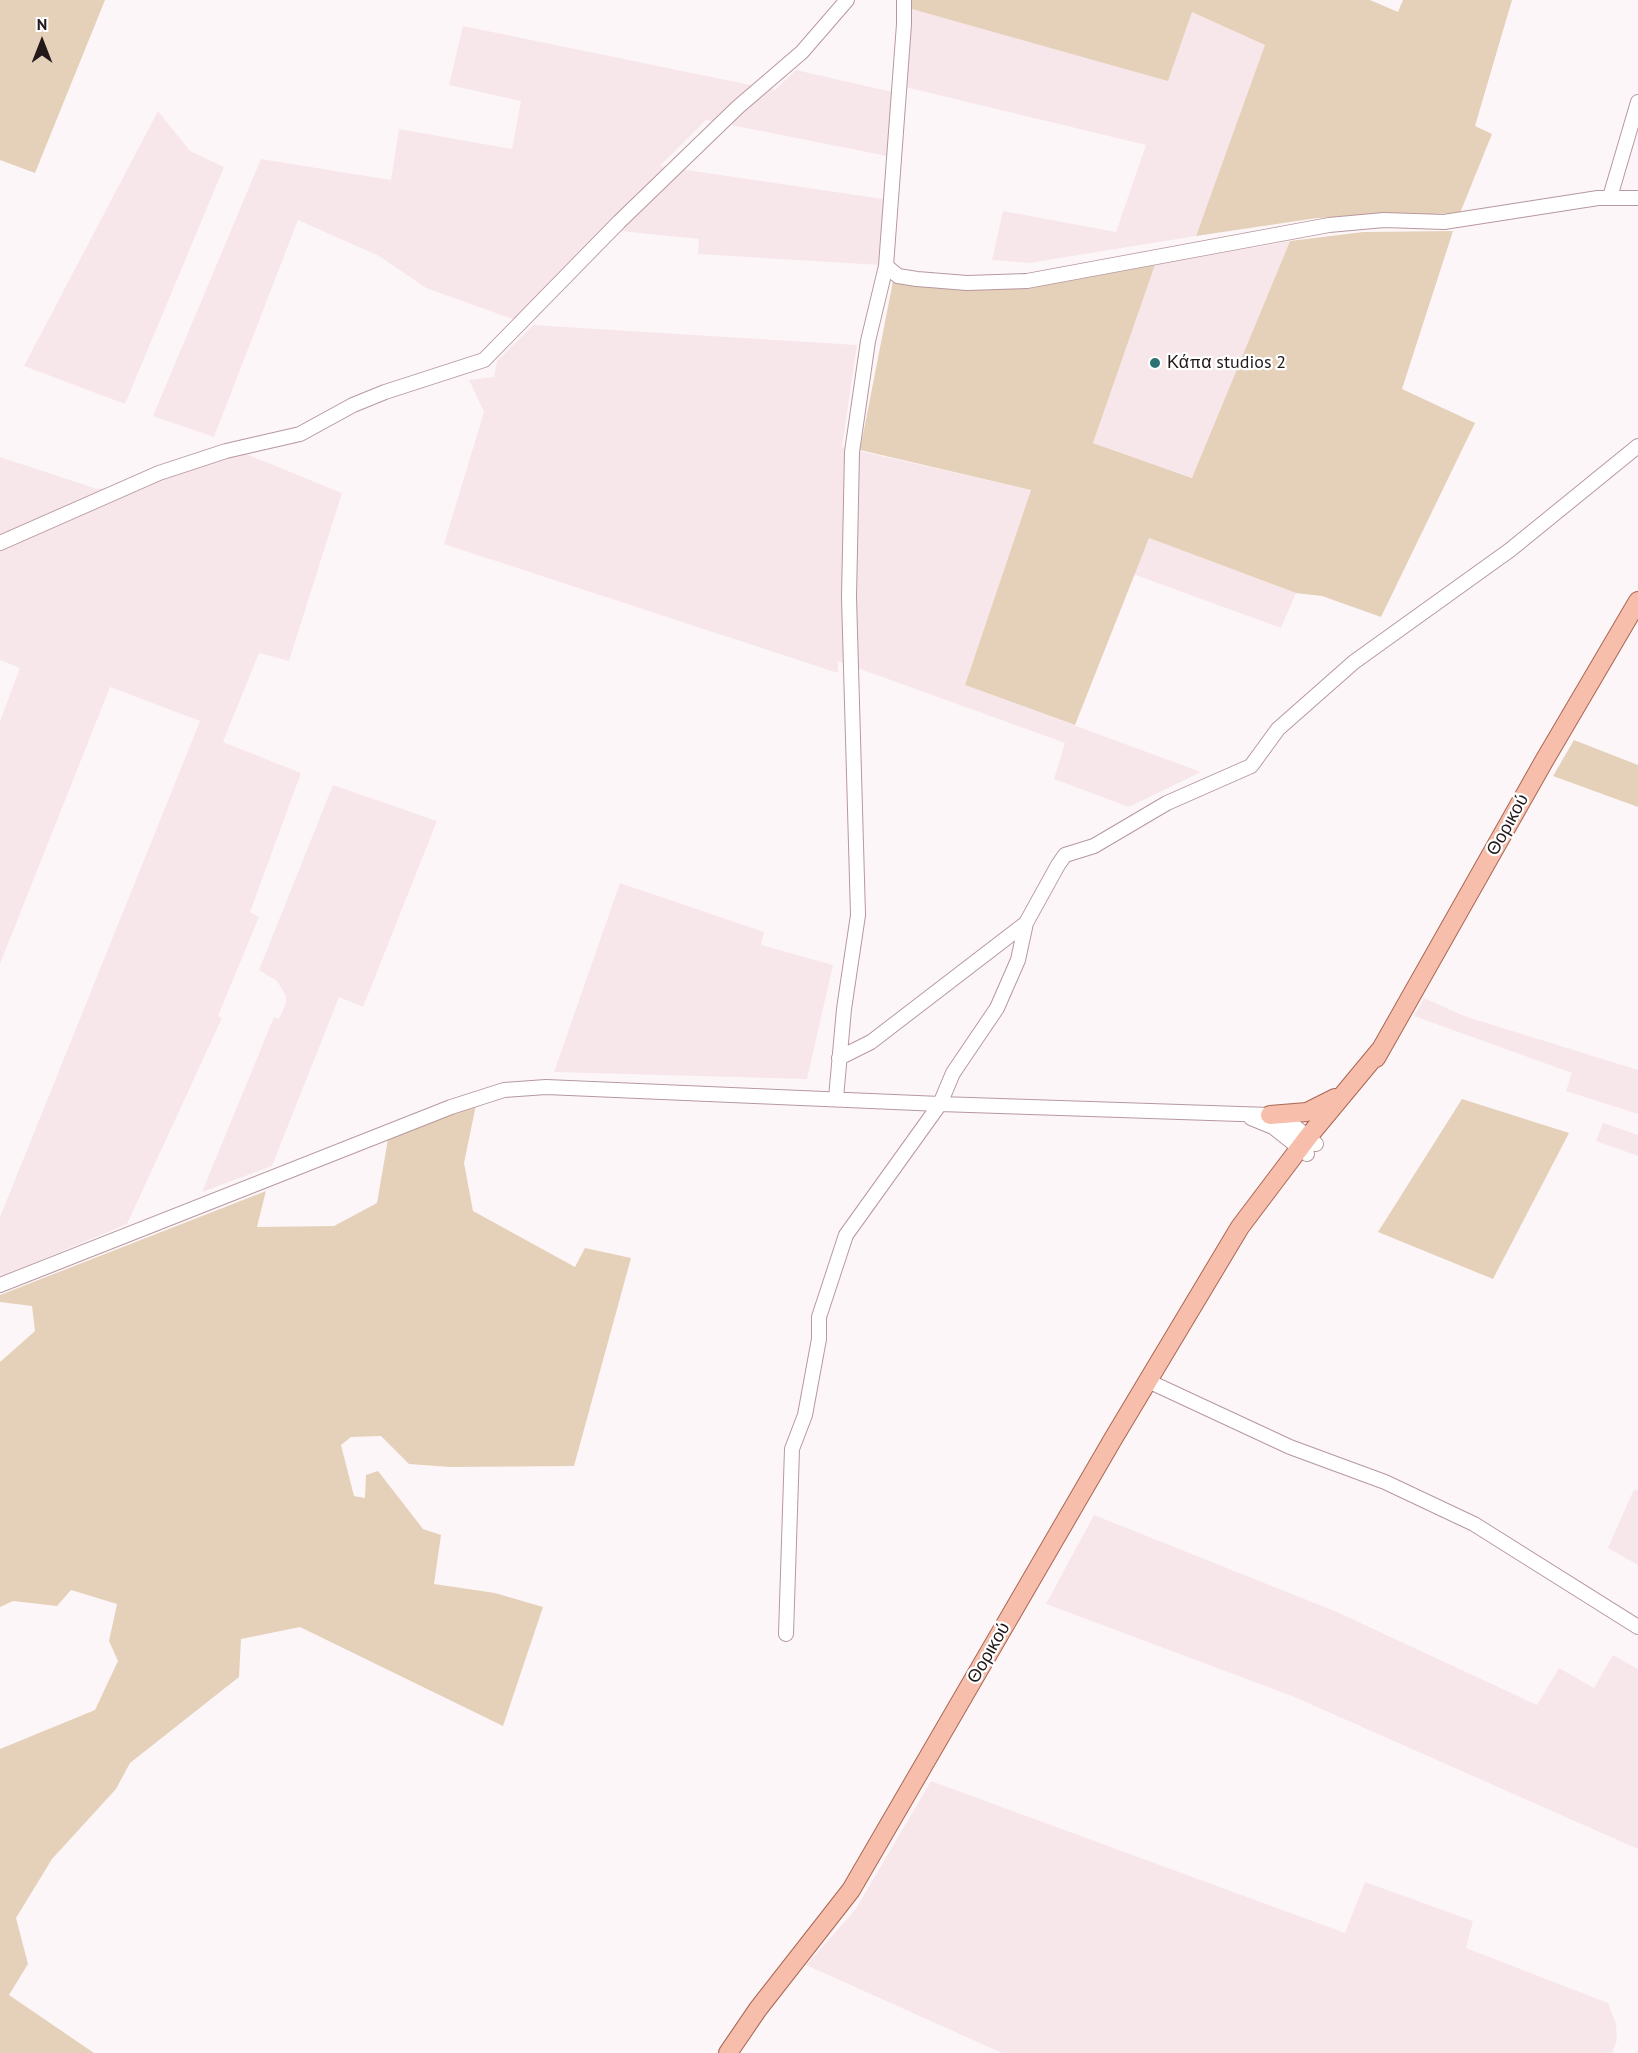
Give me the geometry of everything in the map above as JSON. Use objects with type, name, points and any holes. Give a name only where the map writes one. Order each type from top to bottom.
[{"type":"main road","name":"Θορικού","points":[[728,2053],[758,2009],[851,1890],[1240,1227],[1349,1100],[1381,1049],[1544,761],[1638,601]]},
{"type":"main road","name":"Θορικού","points":[[1308,1146],[1381,1049]]},
{"type":"main road","points":[[1270,1115],[1307,1112],[1333,1100],[1355,1081]]},
{"type":"street","points":[[0,543],[159,473],[226,451],[300,434],[353,405],[385,392],[484,360],[619,222],[738,107],[802,52],[847,0]]},
{"type":"street","points":[[836,1098],[858,915],[849,597],[852,452],[868,341],[886,266],[904,0]]},
{"type":"street","points":[[1610,197],[1638,102]]},
{"type":"street","points":[[886,266],[898,276],[917,279],[967,283],[1027,281],[1329,225],[1384,220],[1444,222],[1610,197],[1638,198]]},
{"type":"street","points":[[786,1634],[792,1449],[805,1414],[819,1340],[819,1317],[846,1234],[940,1104],[953,1073],[997,1008],[1018,960],[1026,923],[1065,855],[1094,846],[1167,803],[1251,766],[1278,729],[1354,662],[1510,550],[1638,446]]},
{"type":"street","points":[[839,1058],[871,1042],[1026,923]]},
{"type":"street","points":[[0,1285],[440,1111],[504,1090],[546,1087],[1240,1116],[1270,1115],[1287,1120],[1308,1146]]},
{"type":"street","points":[[1240,1116],[1273,1127],[1308,1146]]},
{"type":"street","points":[[1148,1381],[1290,1447],[1385,1482],[1473,1524],[1638,1627]]},
{"type":"shaded area","points":[[0,0],[105,0],[35,173],[0,160]]},
{"type":"shaded area","points":[[908,0],[1370,0],[1398,12],[1403,0],[1512,0],[1475,126],[1492,134],[1460,213],[1317,218],[1196,236],[1265,45],[1192,12],[1168,81],[908,8]]},
{"type":"shaded area","points":[[908,8],[1168,80],[1192,11],[1266,45],[1196,236],[1029,263],[992,260],[1003,211],[1116,232],[1146,145],[905,87]]},
{"type":"shaded area","points":[[463,26],[775,90],[796,70],[892,92],[887,156],[706,120],[660,166],[883,199],[880,265],[698,254],[699,239],[620,231],[612,221],[518,321],[426,288],[379,256],[298,220],[214,437],[153,416],[261,159],[391,180],[399,129],[512,149],[521,101],[449,85]]},
{"type":"shaded area","points":[[158,111],[190,151],[224,167],[125,404],[24,366]]},
{"type":"shaded area","points":[[1453,231],[1402,389],[1475,423],[1381,617],[1322,596],[1296,593],[1149,538],[1075,725],[965,685],[1031,490],[860,450],[893,281],[952,288],[1067,281],[1155,265],[1093,443],[1192,478],[1290,241],[1363,232]]},
{"type":"shaded area","points":[[1290,241],[1193,478],[1093,443],[1155,265]]},
{"type":"shaded area","points":[[533,325],[857,345],[842,447],[1031,490],[965,685],[1201,772],[1129,807],[1054,779],[1065,743],[838,661],[838,673],[444,544],[484,412],[469,380],[494,377],[497,361]]},
{"type":"shaded area","points":[[241,452],[342,493],[289,661],[259,653],[223,742],[301,773],[250,912],[259,917],[218,1016],[222,1018],[127,1224],[0,1277],[0,1217],[200,721],[110,687],[0,964],[0,721],[20,668],[0,660],[0,457],[97,489],[152,480]]},
{"type":"shaded area","points":[[1149,538],[1296,593],[1281,628],[1133,574]]},
{"type":"shaded area","points":[[1574,740],[1638,765],[1638,807],[1553,776]]},
{"type":"shaded area","points":[[333,785],[437,821],[363,1007],[339,997],[272,1166],[202,1192],[274,1017],[279,1019],[286,1003],[286,996],[277,981],[259,970]]},
{"type":"shaded area","points":[[620,883],[764,932],[761,945],[833,965],[807,1079],[554,1072]]},
{"type":"shaded area","points":[[1424,998],[1464,1016],[1638,1070],[1638,1114],[1566,1091],[1572,1073],[1414,1016]]},
{"type":"shaded area","points":[[1462,1099],[1569,1133],[1493,1279],[1378,1232]]},
{"type":"shaded area","points":[[476,1105],[464,1163],[473,1211],[575,1267],[585,1248],[631,1258],[574,1466],[450,1467],[409,1464],[381,1436],[351,1437],[341,1445],[354,1496],[365,1498],[366,1475],[378,1471],[423,1529],[441,1535],[434,1584],[495,1593],[543,1607],[503,1726],[300,1627],[241,1639],[239,1677],[130,1763],[116,1789],[52,1859],[16,1918],[28,1964],[9,1995],[94,2053],[0,2053],[0,1749],[95,1710],[118,1661],[109,1641],[117,1604],[71,1590],[57,1606],[13,1601],[0,1607],[0,1362],[35,1331],[32,1306],[0,1302],[0,1295],[266,1191],[257,1227],[334,1226],[377,1203],[388,1139]]},
{"type":"shaded area","points":[[1603,1123],[1638,1135],[1638,1156],[1596,1141]]},
{"type":"shaded area","points":[[1634,1489],[1638,1491],[1638,1565],[1608,1548]]},
{"type":"shaded area","points":[[1094,1515],[1337,1612],[1537,1705],[1559,1668],[1594,1688],[1613,1655],[1638,1669],[1638,1849],[1292,1696],[1046,1604]]},
{"type":"shaded area","points":[[931,1781],[1345,1933],[1365,1882],[1473,1921],[1466,1948],[1608,2003],[1616,2024],[1617,2040],[1612,2053],[1002,2053],[806,1965],[855,1910]]},
{"type":"place","name":"Κάπα studios 2","points":[[1155,363]]}]
